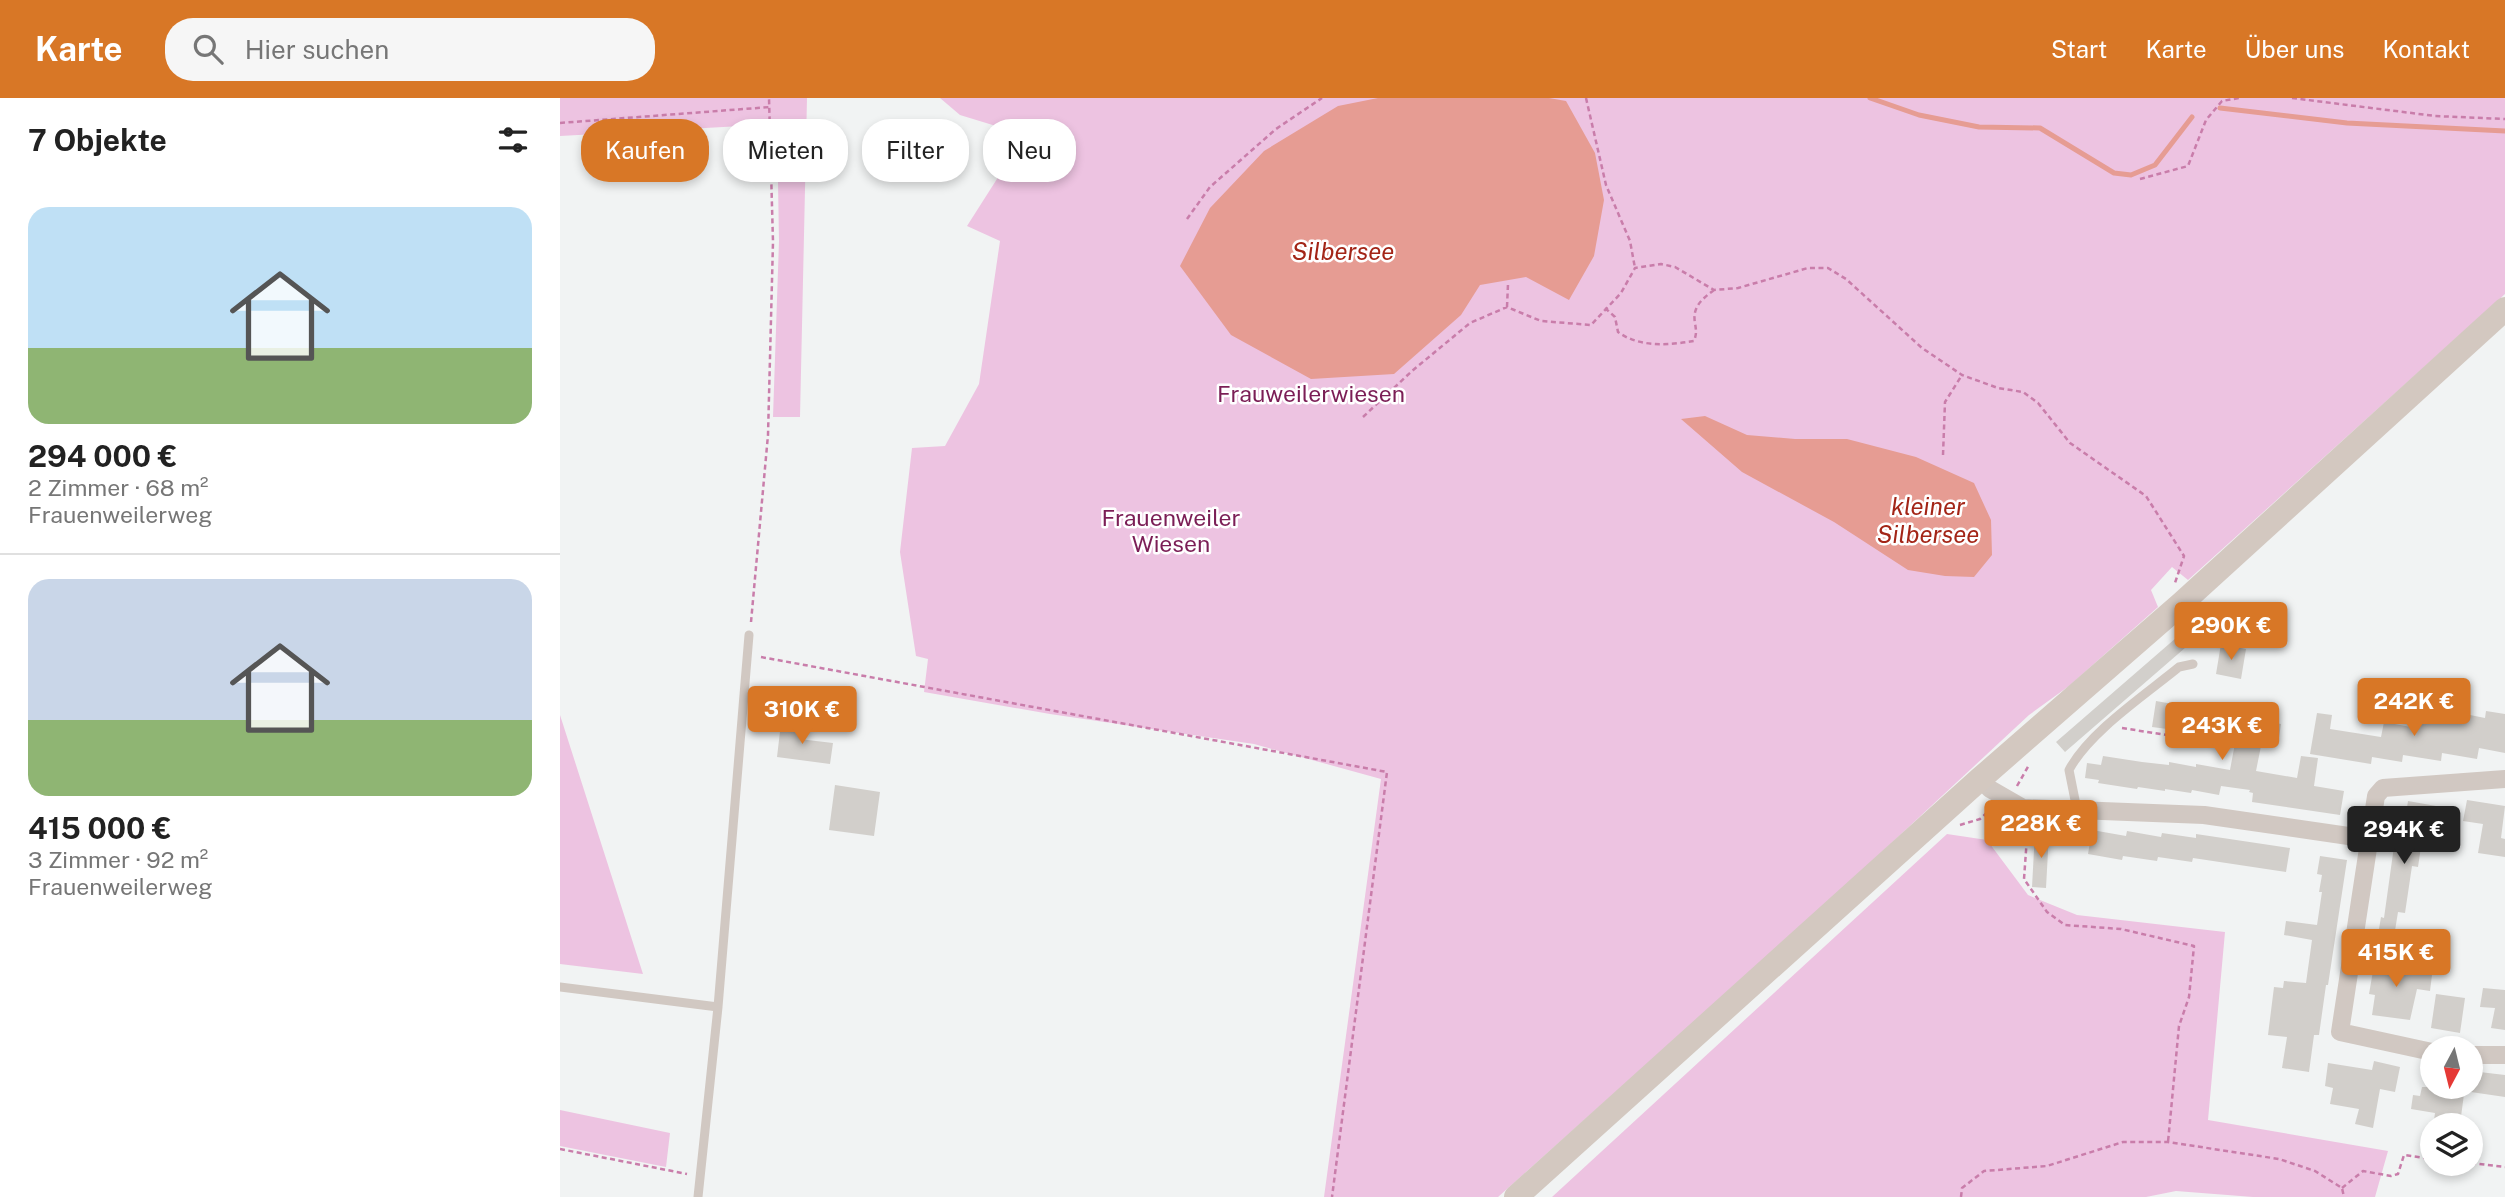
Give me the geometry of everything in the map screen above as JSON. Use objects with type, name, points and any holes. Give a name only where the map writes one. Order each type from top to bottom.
[{"type":"main road","points":[[1516,1197],[1980,779],[2182,603],[2505,309]]},
{"type":"street","points":[[1980,779],[1990,789],[2023,808],[2204,815],[2369,839]]},
{"type":"street","points":[[2420,1049],[2340,1032],[2376,796],[2383,788],[2505,779]]},
{"type":"street","points":[[2483,1055],[2505,1055]]},
{"type":"lane","points":[[698,1197],[718,1007],[750,635]]},
{"type":"lane","points":[[2077,810],[2069,770],[2077,755],[2179,667],[2193,664]]},
{"type":"lane","points":[[560,987],[718,1007]]},
{"type":"path","points":[[750,635],[768,435],[773,242],[769,98]]},
{"type":"path","points":[[1187,219],[1210,187],[1276,129],[1322,98]]},
{"type":"path","points":[[1363,417],[1412,371],[1470,323],[1507,307],[1541,321],[1591,325],[1621,293],[1635,268],[1630,241],[1606,185],[1586,98]]},
{"type":"path","points":[[2140,180],[2188,166],[2206,121],[2222,101],[2239,98]]},
{"type":"path","points":[[2292,98],[2435,116],[2505,120]]},
{"type":"path","points":[[560,123],[770,107]]},
{"type":"path","points":[[1635,268],[1661,264],[1675,267],[1714,290]]},
{"type":"path","points":[[1605,308],[1615,317],[1618,332],[1627,339],[1672,344],[1695,341],[1697,332],[1694,319],[1697,304],[1714,290],[1738,288],[1808,268],[1828,268],[1846,279],[1922,348],[1962,375],[1998,388],[2023,392],[2038,403],[2070,443],[2146,495],[2184,556],[2174,581]]},
{"type":"path","points":[[1507,307],[1508,284]]},
{"type":"path","points":[[1943,455],[1945,402],[1962,375]]},
{"type":"path","points":[[747,655],[1387,772],[1332,1197]]},
{"type":"path","points":[[2109,725],[2211,742]]},
{"type":"path","points":[[2023,808],[2028,825],[2024,878],[2046,912],[2066,925],[2121,929],[2194,946],[2189,998],[2179,1026],[2168,1142]]},
{"type":"path","points":[[1961,1197],[1962,1188],[1983,1171],[2047,1166],[2123,1142],[2168,1142],[2279,1159],[2315,1171],[2342,1188],[2344,1197]]},
{"type":"path","points":[[560,1149],[700,1176]]},
{"type":"path","points":[[2342,1188],[2363,1171],[2391,1176],[2398,1174],[2404,1155],[2420,1157]]},
{"type":"path","points":[[2483,1164],[2505,1167]]},
{"type":"green space","points":[[560,98],[807,98],[807,119],[723,119],[723,127],[709,128],[709,119],[581,119],[581,135],[560,136]]},
{"type":"green space","name":"Frauweilerwiesen","points":[[940,98],[2505,98],[2505,294],[2188,580],[2172,567],[2151,590],[2158,607],[2069,686],[2029,715],[1827,903],[1498,1197],[1324,1197],[1381,779],[1254,744],[1050,714],[924,692],[928,659],[916,656],[900,552],[912,448],[945,446],[979,384],[1000,241],[967,226],[995,182],[1076,182],[1076,119],[983,119],[983,122],[960,115]]},
{"type":"green space","points":[[778,182],[805,182],[800,417],[773,417],[779,241]]},
{"type":"green space","points":[[560,715],[643,974],[560,964]]},
{"type":"green space","points":[[1947,834],[1987,840],[2028,895],[2077,915],[2225,932],[2208,1120],[2388,1151],[2375,1197],[2253,1197],[2176,1191],[2146,1197],[1552,1197]]},
{"type":"green space","points":[[560,1110],[670,1133],[666,1167],[560,1146]]},
{"type":"water","name":"Silbersee","points":[[1378,98],[1549,98],[1566,101],[1595,153],[1604,200],[1594,256],[1569,300],[1526,277],[1480,285],[1461,315],[1394,374],[1311,379],[1231,335],[1180,266],[1210,208],[1264,151],[1338,106]]},
{"type":"water","name":"kleiner Silbersee","points":[[1705,416],[1747,435],[1847,439],[1916,457],[1974,483],[1991,520],[1992,555],[1974,577],[1908,570],[1834,522],[1742,472],[1681,419]]},
{"type":"building","points":[[2184,631],[2193,641],[2065,752],[2056,742]]},
{"type":"building","points":[[2221,644],[2246,649],[2241,679],[2216,674]]},
{"type":"building","points":[[2156,701],[2211,708],[2211,704],[2268,716],[2267,721],[2281,724],[2278,744],[2262,741],[2256,771],[2297,778],[2301,756],[2318,758],[2314,786],[2344,791],[2340,815],[2252,802],[2253,793],[2249,792],[2250,790],[2221,786],[2219,795],[2192,790],[2191,793],[2137,789],[2098,783],[2099,780],[2085,778],[2087,763],[2101,765],[2103,756],[2169,765],[2169,762],[2196,767],[2196,764],[2230,770],[2236,738],[2152,727]]},
{"type":"building","points":[[2420,705],[2485,718],[2486,711],[2505,714],[2505,753],[2479,748],[2477,759],[2442,753],[2441,761],[2403,755],[2402,762],[2372,757],[2371,764],[2310,754],[2317,713],[2332,715],[2330,729],[2381,737],[2384,722],[2416,728]]},
{"type":"building","points":[[781,723],[801,726],[799,739],[833,743],[830,764],[777,757]]},
{"type":"building","points":[[835,785],[880,792],[874,836],[829,830]]},
{"type":"building","points":[[2467,800],[2505,806],[2501,838],[2505,839],[2505,857],[2478,853],[2483,824],[2463,821]]},
{"type":"building","points":[[2408,801],[2436,806],[2432,828],[2424,826],[2418,867],[2412,866],[2405,913],[2398,912],[2393,943],[2377,941],[2381,917],[2384,918],[2395,839],[2402,840]]},
{"type":"building","points":[[2092,830],[2126,836],[2127,831],[2161,837],[2162,833],[2196,838],[2196,834],[2290,848],[2286,872],[2193,858],[2192,862],[2158,857],[2157,861],[2123,856],[2122,860],[2088,854]]},
{"type":"building","points":[[2035,832],[2049,833],[2046,888],[2032,887]]},
{"type":"building","points":[[2320,856],[2347,860],[2328,985],[2319,1035],[2314,1035],[2309,1072],[2282,1068],[2287,1037],[2268,1035],[2274,987],[2283,988],[2284,981],[2306,983],[2312,940],[2284,935],[2286,921],[2317,925],[2322,892],[2319,892],[2322,875],[2317,874]]},
{"type":"building","points":[[2380,954],[2395,956],[2393,969],[2432,975],[2430,991],[2417,989],[2410,1020],[2372,1015],[2375,995],[2369,994],[2373,971],[2377,972]]},
{"type":"building","points":[[2483,988],[2505,990],[2505,1030],[2491,1028],[2495,1008],[2480,1007]]},
{"type":"building","points":[[2436,994],[2465,998],[2460,1033],[2431,1028]]},
{"type":"building","points":[[2374,1061],[2400,1067],[2395,1092],[2380,1089],[2373,1128],[2355,1124],[2359,1109],[2330,1104],[2333,1088],[2325,1086],[2328,1063],[2372,1070]]},
{"type":"building","points":[[2483,1072],[2505,1075],[2505,1097],[2483,1094]]},
{"type":"building","points":[[2413,1095],[2420,1096],[2420,1099],[2463,1099],[2461,1113],[2411,1109]]},
{"type":"waterway","points":[[1870,98],[1919,115],[1979,127],[2040,128],[2114,173],[2131,175],[2155,165],[2192,117]]},
{"type":"waterway","points":[[2220,108],[2347,123],[2505,131]]},
{"type":"park label","name":"Frauenweiler Wiesen","points":[[1171,530]]}]
